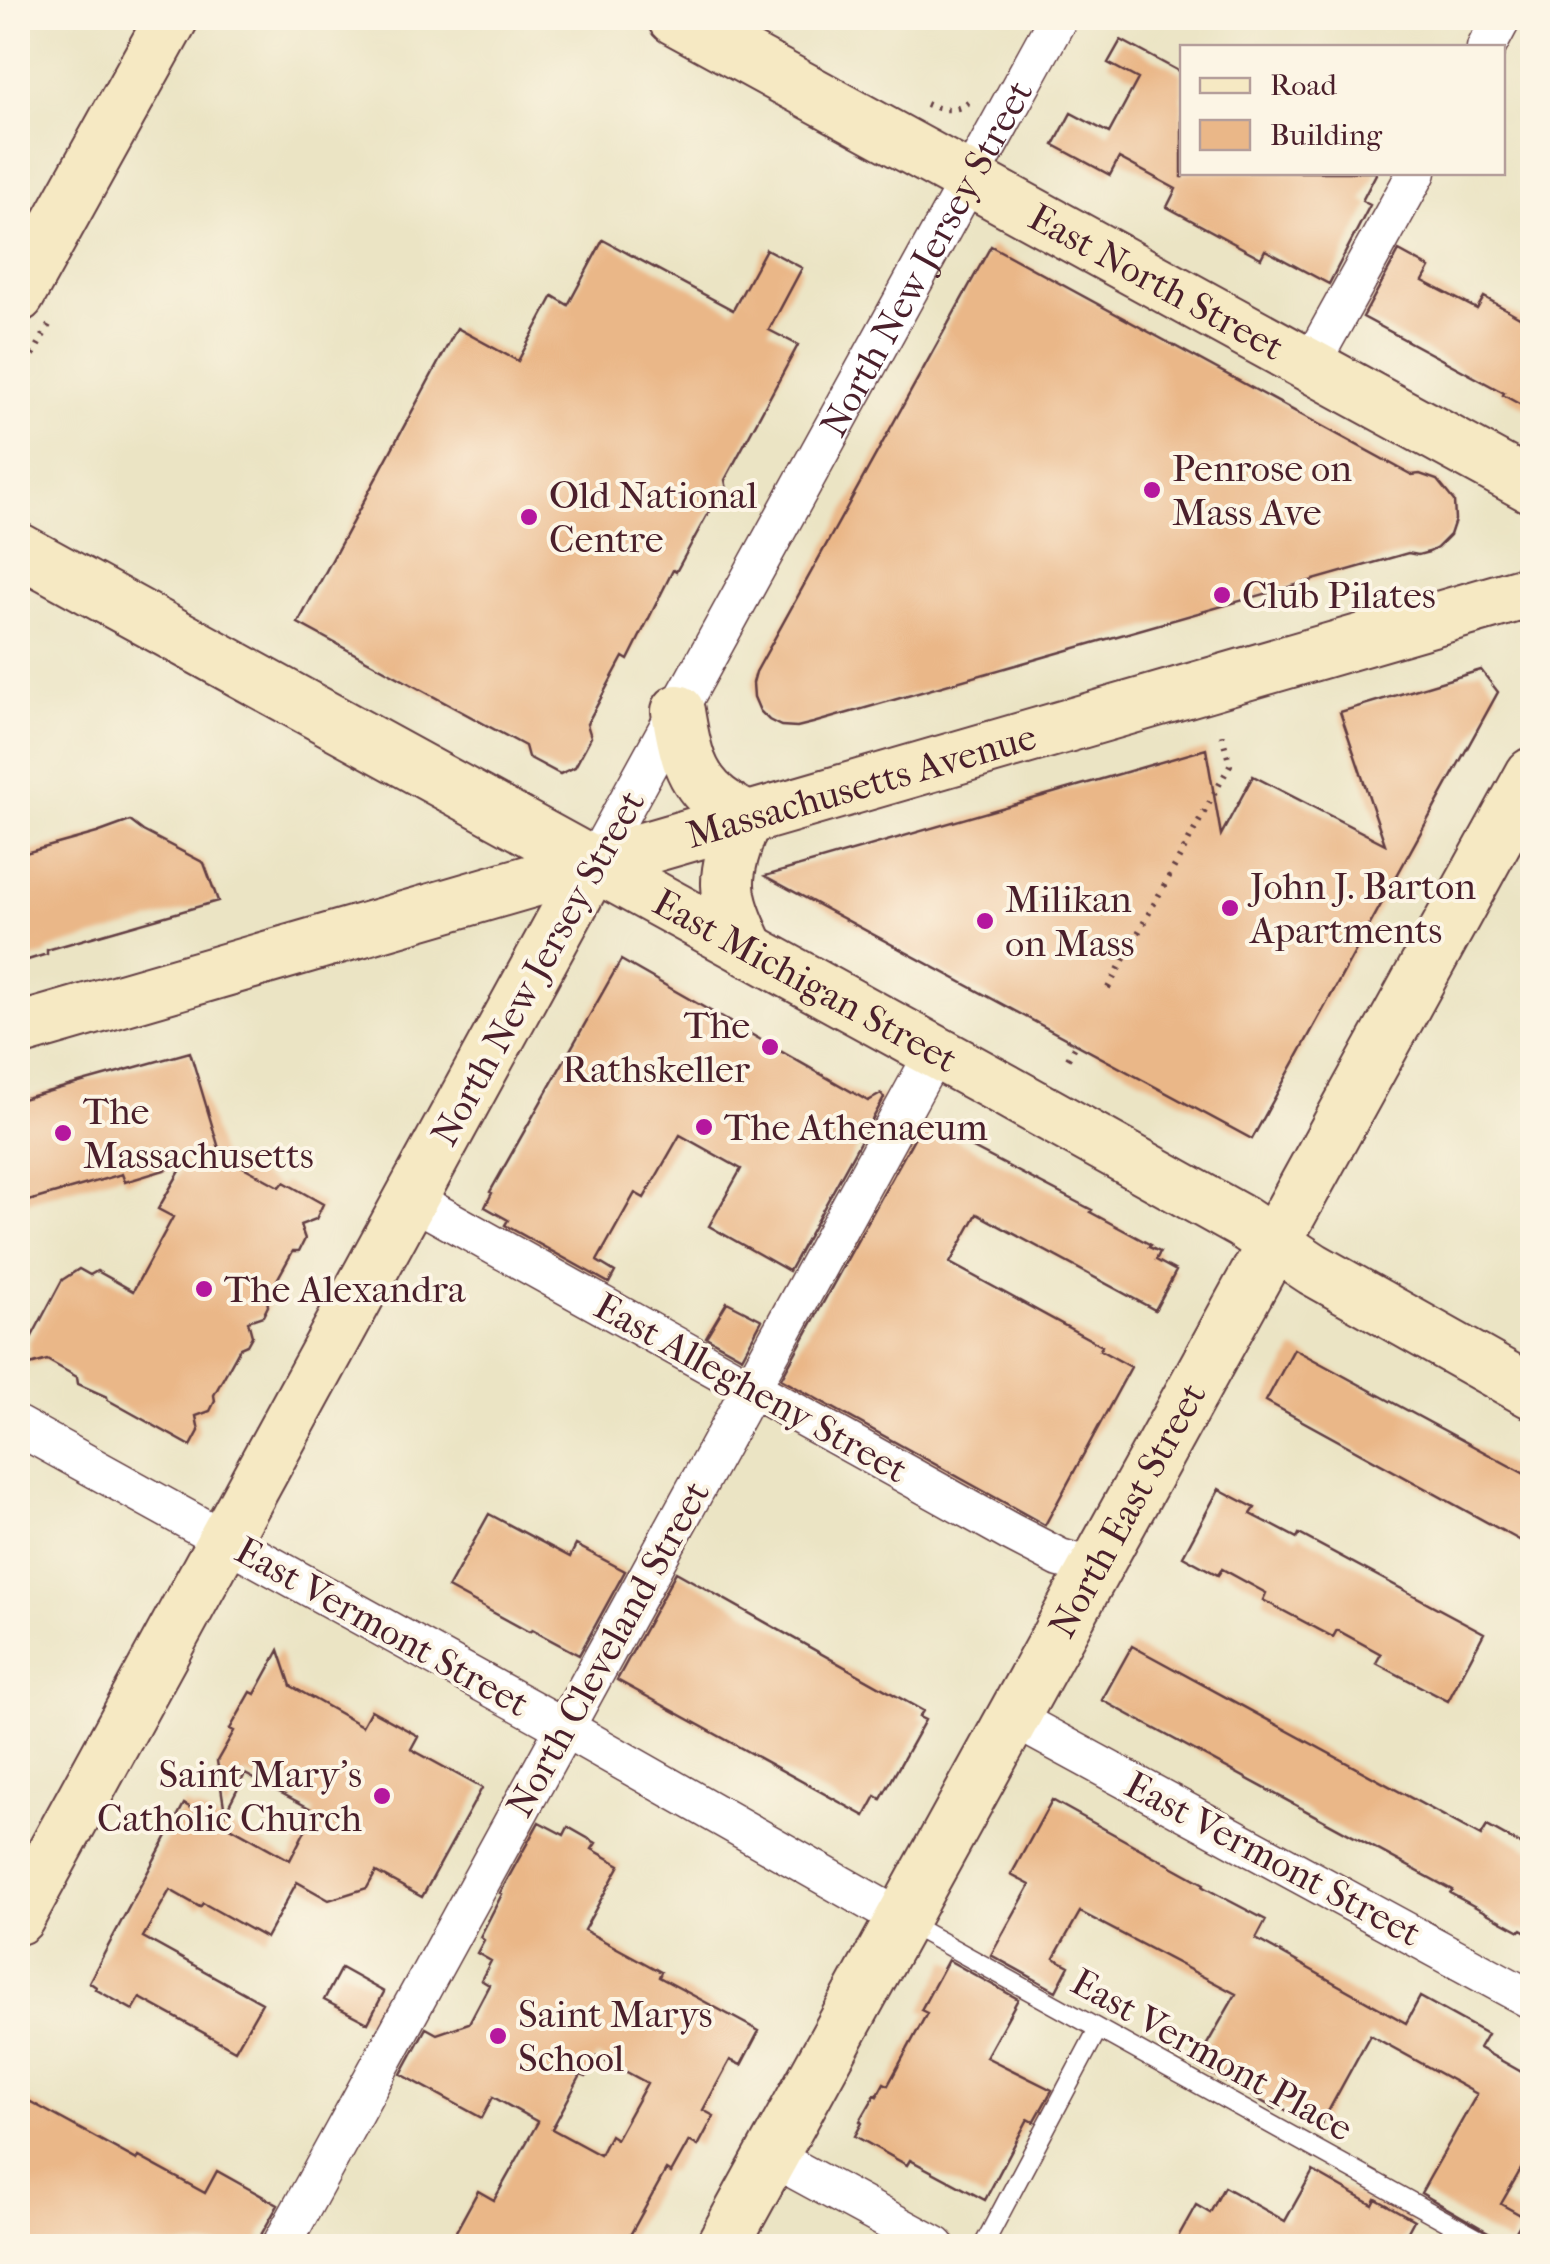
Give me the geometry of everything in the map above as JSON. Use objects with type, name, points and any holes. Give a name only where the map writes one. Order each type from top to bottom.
[{"type":"main road","points":[[18,296],[172,18]]},
{"type":"main road","name":"East North Street","points":[[674,18],[1532,487]]},
{"type":"main road","name":"East Michigan Street","points":[[18,548],[1242,1222],[1313,1269],[1532,1392]]},
{"type":"main road","name":"Massachusetts Avenue","points":[[18,1030],[1532,592]]},
{"type":"main road","points":[[678,711],[696,779],[720,802],[745,818],[726,880],[737,925],[750,950]]},
{"type":"main road","name":"North East Street","points":[[722,2246],[1532,774]]},
{"type":"main road","name":"North New Jersey Street","points":[[18,1918],[594,863]]},
{"type":"street","name":"North New Jersey Street","points":[[594,863],[1058,18]]},
{"type":"street","points":[[1488,45],[1502,18]]},
{"type":"street","points":[[1310,365],[1414,175]]},
{"type":"street","name":"North Cleveland Street","points":[[281,2246],[934,1052]]},
{"type":"street","name":"East Allegheny Street","points":[[411,1199],[1010,1532],[1060,1558],[1096,1568]]},
{"type":"street","name":"East Vermont Street","points":[[18,1426],[902,1920]]},
{"type":"street","name":"East Vermont Street","points":[[1013,1718],[1532,2000]]},
{"type":"street","points":[[772,2157],[936,2246]]},
{"type":"lane","name":"East Vermont Place","points":[[902,1920],[1491,2246]]},
{"type":"lane","points":[[984,2246],[1098,2029]]},
{"type":"path","points":[[922,102],[938,109],[954,109],[966,106],[976,95]]},
{"type":"path","points":[[1108,988],[1230,765],[1222,735]]},
{"type":"path","points":[[1068,1059],[1076,1045]]},
{"type":"building","points":[[1121,40],[1180,72],[1182,178],[1375,175],[1362,201],[1370,205],[1329,284],[1265,250],[1261,258],[1167,207],[1176,189],[1119,158],[1110,175],[1054,145],[1071,113],[1109,133],[1138,79],[1108,63]]},
{"type":"building","name":"Old National Centre","points":[[603,240],[733,310],[766,249],[802,268],[769,330],[798,345],[725,480],[727,489],[721,500],[714,502],[676,572],[673,570],[628,660],[623,657],[587,724],[591,737],[575,767],[560,774],[528,757],[525,746],[298,623],[457,328],[518,361],[553,296],[568,305]]},
{"type":"building","name":"Penrose on Mass Ave","points":[[991,246],[1412,475],[1437,480],[1454,501],[1455,520],[1450,535],[1429,552],[1408,553],[813,723],[781,726],[769,720],[754,697],[756,672]]},
{"type":"building","points":[[1399,251],[1430,268],[1423,281],[1477,309],[1484,297],[1532,324],[1532,411],[1363,317]]},
{"type":"building","name":"Milikan on Mass","points":[[1481,670],[1498,692],[1252,1139],[765,876],[1206,749],[1221,835],[1253,776],[1385,844],[1340,712]]},
{"type":"building","points":[[130,821],[204,863],[218,901],[47,950],[47,954],[18,963],[18,855]]},
{"type":"building","name":"The Athenaeum","points":[[621,960],[868,1101],[881,1094],[884,1098],[789,1271],[709,1226],[741,1169],[680,1135],[644,1198],[635,1193],[597,1261],[615,1272],[609,1283],[505,1225],[508,1220],[485,1207]]},
{"type":"building","name":"The Alexandra","points":[[190,1052],[221,1155],[280,1187],[284,1182],[323,1204],[316,1219],[300,1225],[305,1239],[299,1251],[293,1251],[267,1298],[263,1316],[248,1321],[252,1336],[240,1348],[214,1395],[210,1411],[196,1416],[199,1431],[191,1446],[78,1384],[77,1377],[47,1360],[30,1365],[29,1342],[62,1280],[79,1269],[90,1275],[97,1271],[133,1291],[173,1217],[158,1209],[184,1164],[125,1182],[122,1174],[18,1204],[18,1100]]},
{"type":"building","points":[[923,1122],[1092,1210],[1151,1245],[1160,1252],[1156,1260],[1176,1271],[1155,1310],[977,1214],[950,1263],[1102,1346],[1100,1350],[1131,1367],[1045,1525],[781,1379]]},
{"type":"building","points":[[727,1302],[762,1320],[742,1357],[706,1337]]},
{"type":"building","points":[[1294,1349],[1532,1478],[1532,1547],[1266,1401]]},
{"type":"building","points":[[1219,1489],[1255,1508],[1251,1514],[1297,1538],[1299,1534],[1484,1633],[1448,1701],[1376,1663],[1381,1654],[1337,1630],[1333,1637],[1263,1600],[1266,1593],[1222,1569],[1218,1575],[1183,1556]]},
{"type":"building","points":[[489,1514],[570,1557],[576,1545],[625,1571],[579,1655],[448,1588]]},
{"type":"building","points":[[676,1572],[923,1711],[919,1717],[925,1720],[881,1799],[876,1796],[865,1816],[617,1680]]},
{"type":"building","points":[[1132,1646],[1481,1836],[1487,1826],[1532,1851],[1532,1935],[1102,1700]]},
{"type":"building","name":"Saint Mary's Catholic Church","points":[[279,1650],[291,1686],[362,1726],[371,1710],[418,1736],[411,1749],[482,1788],[422,1897],[376,1872],[367,1888],[329,1900],[297,1882],[266,1938],[203,1903],[200,1907],[170,1890],[143,1937],[262,2003],[235,2050],[140,1998],[133,2010],[89,1982],[184,1804],[290,1860],[315,1811],[245,1774],[225,1813],[217,1761],[234,1731],[230,1729]]},
{"type":"building","points":[[1052,1800],[1266,1920],[1256,1939],[1406,2023],[1420,1997],[1487,2034],[1479,2048],[1532,2078],[1532,2150],[1501,2204],[1524,2217],[1509,2244],[1421,2193],[1477,2094],[1370,2035],[1319,2128],[1195,2065],[1236,1994],[1080,1912],[1054,1958],[1069,1966],[1056,1991],[991,1955],[1030,1885],[1011,1875]]},
{"type":"building","points":[[539,1822],[564,1835],[568,1827],[596,1843],[592,1849],[620,1865],[584,1930],[661,1972],[659,1977],[759,2031],[741,2065],[730,2060],[703,2110],[714,2116],[698,2146],[689,2141],[671,2173],[666,2170],[624,2246],[476,2246],[454,2235],[478,2191],[494,2200],[538,2122],[493,2097],[482,2118],[401,2074],[426,2028],[437,2034],[469,2023],[489,1985],[481,1980],[491,1961],[477,1953],[500,1893]],"holes":[[[597,2056],[647,2083],[616,2139],[610,2135],[600,2155],[552,2129],[581,2075],[586,2077]]]},
{"type":"building","points":[[948,1960],[1018,1999],[986,2057],[1052,2090],[1034,2122],[1028,2119],[985,2200],[910,2160],[907,2165],[855,2136],[875,2095],[884,2083],[888,2085],[927,2013],[921,2010]]},
{"type":"building","points":[[341,1968],[384,1992],[368,2023],[324,2000]]},
{"type":"building","points":[[18,2095],[205,2193],[217,2171],[278,2205],[259,2246],[28,2246],[18,2241]]},
{"type":"building","points":[[1313,2171],[1373,2205],[1376,2199],[1414,2220],[1400,2246],[1173,2246],[1196,2205],[1210,2213],[1224,2187],[1285,2221]]},
{"type":"place","name":"Penrose on Mass Ave","points":[[1152,490]]},
{"type":"place","name":"Old National Centre","points":[[529,517]]},
{"type":"place","name":"Club Pilates","points":[[1222,595]]},
{"type":"place","name":"John J. Barton Apartments","points":[[1230,908]]},
{"type":"place","name":"Milikan on Mass","points":[[985,921]]},
{"type":"place","name":"The Rathskeller","points":[[770,1047]]},
{"type":"place","name":"The Athenaeum","points":[[704,1127]]},
{"type":"place","name":"The Massachusetts","points":[[63,1133]]},
{"type":"place","name":"The Alexandra","points":[[204,1289]]},
{"type":"place","name":"Saint Mary's Catholic Church","points":[[382,1796]]},
{"type":"place","name":"Saint Marys School","points":[[498,2036]]}]
